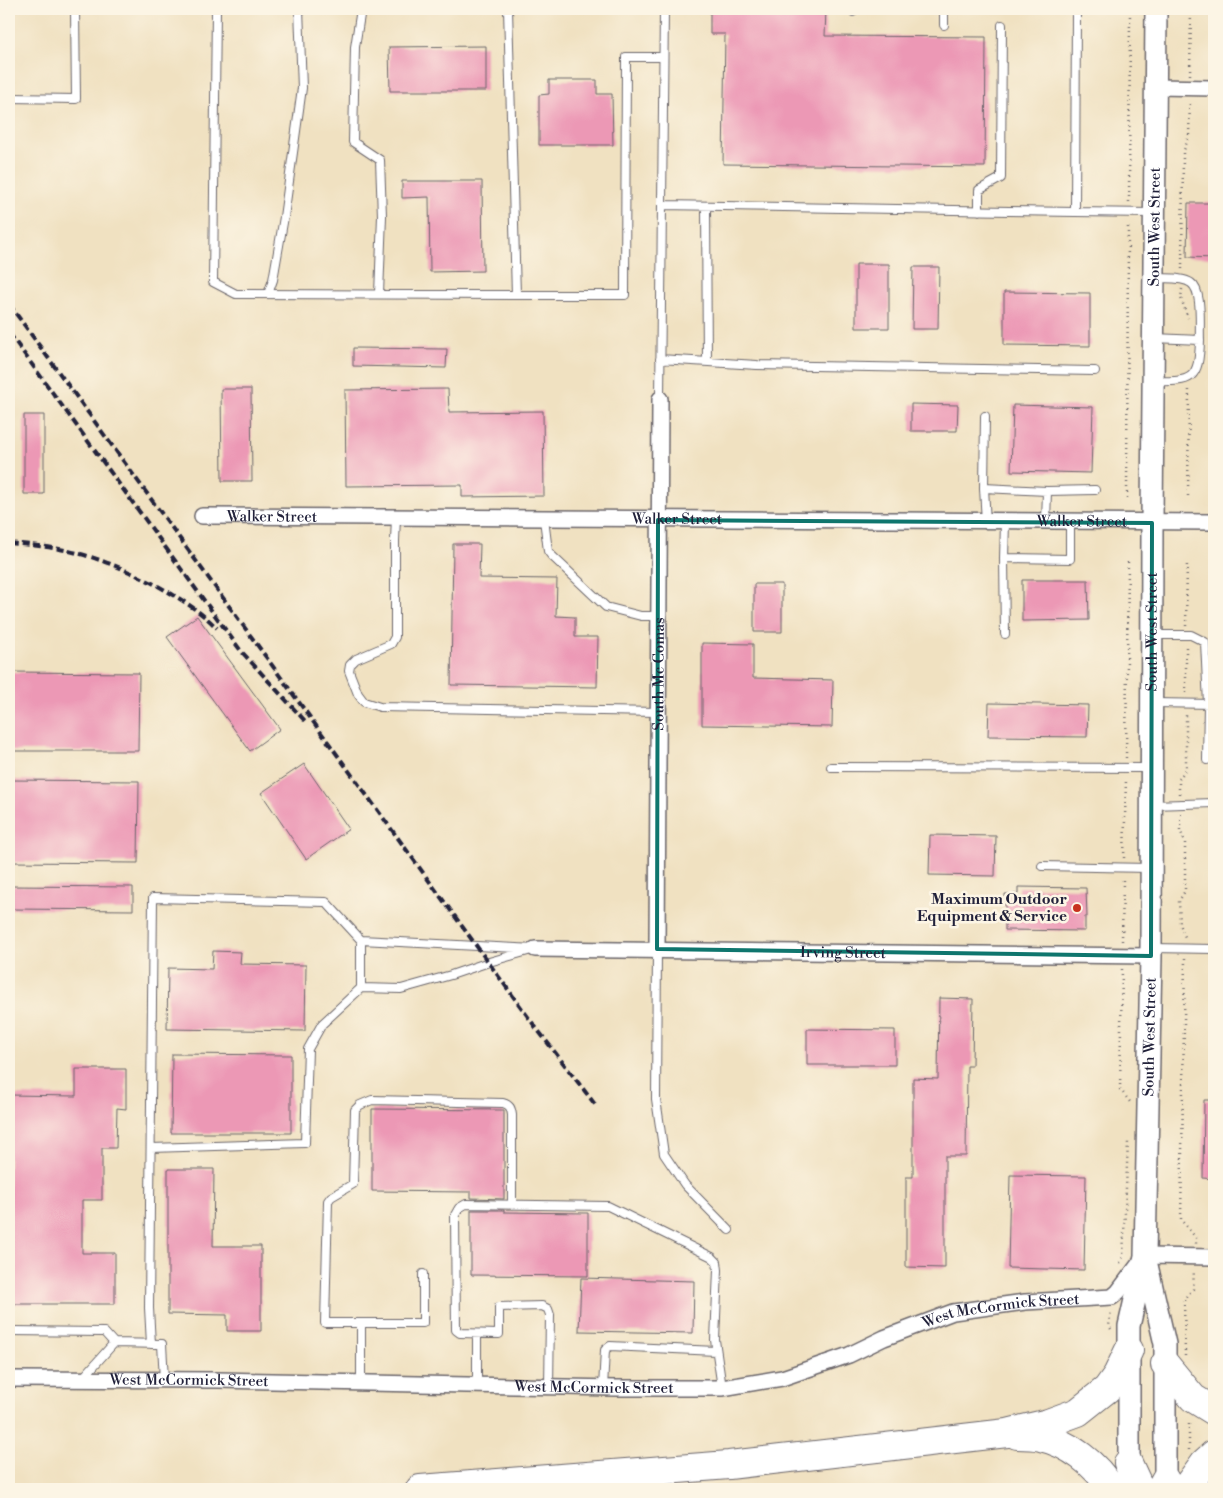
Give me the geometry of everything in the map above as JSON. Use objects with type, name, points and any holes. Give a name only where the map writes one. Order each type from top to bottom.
[{"type":"highway","points":[[420,1489],[729,1465],[1007,1434],[1048,1423],[1078,1412],[1107,1389],[1117,1375],[1120,1341]]},
{"type":"highway","points":[[1175,1361],[1193,1398],[1206,1406]]},
{"type":"highway","points":[[1007,1434],[1041,1437],[1068,1447],[1104,1479],[1120,1489]]},
{"type":"highway","points":[[1129,1476],[1170,1487],[1204,1463],[1201,1453]]},
{"type":"main road","name":"South West Street","points":[[1129,1476],[1120,1341],[1129,1326],[1145,1256],[1151,952],[1156,9]]},
{"type":"main road","name":"South West Street","points":[[1145,1256],[1165,1344],[1175,1361],[1170,1487]]},
{"type":"street","points":[[1156,87],[1214,88]]},
{"type":"street","name":"South Mc Comas","points":[[657,950],[660,399]]},
{"type":"street","name":"Walker Street","points":[[202,516],[1214,522]]},
{"type":"street","name":"Irving Street","points":[[535,949],[1122,956],[1151,952]]},
{"type":"street","points":[[1112,1297],[1118,1292],[1145,1256],[1214,1257]]},
{"type":"street","name":"West McCormick Street","points":[[9,1379],[603,1388],[722,1388],[782,1378],[849,1354],[884,1338],[953,1312],[1025,1302],[1112,1297]]},
{"type":"lane","points":[[9,98],[76,99],[75,9]]},
{"type":"lane","points":[[216,9],[213,282],[236,294],[624,295],[626,57],[663,57]]},
{"type":"lane","points":[[268,294],[273,280],[282,226],[302,88],[299,9]]},
{"type":"lane","points":[[362,9],[356,47],[353,142],[380,160],[382,216],[379,294]]},
{"type":"lane","points":[[508,9],[516,294]]},
{"type":"lane","points":[[660,399],[664,9]]},
{"type":"lane","points":[[944,9],[944,25]]},
{"type":"lane","points":[[1075,212],[1076,9]]},
{"type":"lane","points":[[978,211],[979,190],[1001,178],[1002,25]]},
{"type":"lane","points":[[662,205],[1154,214]]},
{"type":"lane","points":[[706,206],[707,362]]},
{"type":"lane","points":[[1153,381],[1180,382],[1189,377],[1196,370],[1199,360],[1200,340],[1197,290],[1191,283],[1182,280],[1154,278]]},
{"type":"lane","points":[[1153,338],[1200,340]]},
{"type":"lane","points":[[660,359],[757,365],[1095,371]]},
{"type":"lane","points":[[985,416],[984,488],[986,522]]},
{"type":"lane","points":[[984,488],[1095,490]]},
{"type":"lane","points":[[1046,522],[1047,490]]},
{"type":"lane","points":[[396,517],[394,540],[396,637],[391,644],[356,659],[350,665],[349,671],[358,694],[364,702],[380,707],[658,712]]},
{"type":"lane","points":[[544,519],[548,551],[606,607],[640,616],[658,616]]},
{"type":"lane","points":[[1005,522],[1005,634]]},
{"type":"lane","points":[[1004,558],[1070,559],[1070,522]]},
{"type":"lane","points":[[1152,635],[1191,635],[1205,642],[1211,704],[1207,760]]},
{"type":"lane","points":[[1151,702],[1211,704]]},
{"type":"lane","points":[[831,767],[1151,768]]},
{"type":"lane","points":[[1151,805],[1214,803]]},
{"type":"lane","points":[[1042,866],[1151,868]]},
{"type":"lane","points":[[151,1344],[153,898],[326,902],[361,940],[362,988]]},
{"type":"lane","points":[[361,940],[535,949]]},
{"type":"lane","points":[[1151,952],[1185,948],[1214,949]]},
{"type":"lane","points":[[151,1148],[305,1143],[308,1049],[322,1024],[362,988],[401,989],[451,976],[488,962],[535,949]]},
{"type":"lane","points":[[657,950],[656,1099],[664,1154],[685,1185],[729,1230]]},
{"type":"lane","points":[[424,1274],[423,1324],[326,1323],[328,1201],[331,1197],[352,1184],[355,1110],[360,1105],[372,1100],[503,1103],[508,1105],[511,1108],[512,1115],[512,1205]]},
{"type":"lane","points":[[549,1386],[550,1315],[548,1309],[542,1306],[499,1307],[499,1334],[460,1333],[456,1330],[454,1215],[459,1208],[466,1204],[608,1206],[712,1257],[717,1262],[718,1270],[715,1340],[722,1388]]},
{"type":"lane","points":[[361,1323],[361,1383]]},
{"type":"lane","points":[[9,1331],[104,1332],[114,1343],[162,1344],[164,1380]]},
{"type":"lane","points":[[476,1334],[477,1385]]},
{"type":"lane","points":[[82,1380],[114,1343]]},
{"type":"lane","points":[[603,1388],[605,1350],[610,1346],[716,1350]]},
{"type":"path","points":[[1128,498],[1130,9]]},
{"type":"path","points":[[1190,340],[1190,322],[1182,298],[1182,280],[1183,153],[1189,136],[1191,9]]},
{"type":"path","points":[[1188,496],[1189,377]]},
{"type":"path","points":[[1128,562],[1120,1089],[1130,1100],[1130,1110]]},
{"type":"path","points":[[1175,1361],[1184,1299],[1193,1289],[1196,1238],[1181,1220],[1185,936],[1180,924],[1179,900],[1185,891],[1185,842],[1180,830],[1179,779],[1186,769],[1187,562]]},
{"type":"path","points":[[1119,1265],[1123,1257],[1128,1139]]},
{"type":"path","points":[[1112,1297],[1109,1326],[1120,1341]]},
{"type":"path","points":[[1201,1453],[1189,1412],[1206,1406]]},
{"type":"highlighted area","points":[[658,520],[1152,523],[1151,956],[657,949]]},
{"type":"building","points":[[710,9],[826,9],[825,36],[986,37],[985,167],[723,164],[725,34],[710,34]]},
{"type":"building","points":[[486,46],[486,91],[390,91],[389,47]]},
{"type":"building","points":[[549,80],[597,80],[597,94],[612,94],[613,145],[539,145],[539,95],[549,94]]},
{"type":"building","points":[[402,181],[482,181],[483,271],[430,272],[429,197],[402,198]]},
{"type":"building","points":[[1188,203],[1214,203],[1214,258],[1187,257]]},
{"type":"building","points":[[856,264],[889,264],[889,328],[856,328]]},
{"type":"building","points":[[913,267],[939,267],[938,329],[912,329]]},
{"type":"building","points":[[1004,292],[1090,293],[1090,346],[1004,345]]},
{"type":"building","points":[[353,348],[447,349],[446,368],[353,366]]},
{"type":"building","points":[[221,389],[251,389],[252,481],[222,481]]},
{"type":"building","points":[[448,389],[449,412],[543,411],[544,496],[462,497],[462,485],[346,486],[345,390]]},
{"type":"building","points":[[911,404],[958,405],[957,431],[911,431]]},
{"type":"building","points":[[1013,405],[1093,407],[1091,473],[1011,471]]},
{"type":"building","points":[[24,415],[44,415],[44,494],[24,494]]},
{"type":"building","points":[[453,544],[480,544],[479,578],[557,579],[556,616],[575,617],[575,637],[598,637],[597,687],[451,685]]},
{"type":"building","points":[[1022,580],[1088,580],[1089,620],[1022,621]]},
{"type":"building","points":[[754,584],[782,584],[782,632],[754,632]]},
{"type":"building","points":[[197,616],[280,729],[250,751],[167,637]]},
{"type":"building","points":[[702,643],[753,644],[753,678],[833,680],[832,727],[702,725]]},
{"type":"building","points":[[9,672],[139,673],[138,751],[9,751]]},
{"type":"building","points":[[989,703],[1088,705],[1087,737],[988,736]]},
{"type":"building","points":[[304,764],[349,829],[306,859],[261,793]]},
{"type":"building","points":[[9,780],[139,781],[138,863],[9,862]]},
{"type":"building","points":[[930,835],[996,836],[995,876],[929,875]]},
{"type":"building","points":[[9,886],[133,887],[133,910],[9,909]]},
{"type":"building","points":[[1018,887],[1086,888],[1087,917],[1085,917],[1085,931],[1005,930],[1005,894],[1018,894]]},
{"type":"building","points":[[213,951],[241,952],[240,964],[306,965],[305,1031],[167,1029],[168,968],[212,969]]},
{"type":"building","points":[[939,998],[973,999],[972,1066],[967,1066],[966,1156],[945,1156],[945,1268],[906,1267],[906,1177],[913,1177],[913,1078],[938,1079]]},
{"type":"building","points":[[807,1029],[895,1030],[895,1065],[807,1065]]},
{"type":"building","points":[[172,1054],[291,1055],[291,1133],[171,1133]]},
{"type":"building","points":[[76,1069],[126,1069],[126,1109],[117,1108],[116,1148],[102,1148],[102,1200],[82,1200],[82,1253],[115,1253],[115,1304],[9,1304],[9,1095],[76,1096]]},
{"type":"building","points":[[1204,1100],[1214,1100],[1214,1179],[1203,1178]]},
{"type":"building","points":[[372,1109],[504,1110],[504,1199],[471,1198],[471,1192],[372,1191]]},
{"type":"building","points":[[168,1169],[214,1169],[213,1246],[261,1246],[261,1331],[227,1331],[227,1315],[168,1314]]},
{"type":"building","points":[[1010,1175],[1086,1176],[1084,1270],[1008,1268]]},
{"type":"building","points":[[471,1210],[588,1213],[588,1276],[471,1275]]},
{"type":"building","points":[[581,1278],[694,1281],[693,1333],[579,1331]]},
{"type":"railway","points":[[9,304],[534,1025],[597,1107]]},
{"type":"railway","points":[[9,333],[241,651],[306,722]]},
{"type":"railway","points":[[9,543],[43,546],[69,551],[113,565],[170,593],[188,604],[217,628]]},
{"type":"place","name":"Maximum Outdoor Equipment & Service","points":[[1077,908]]}]
